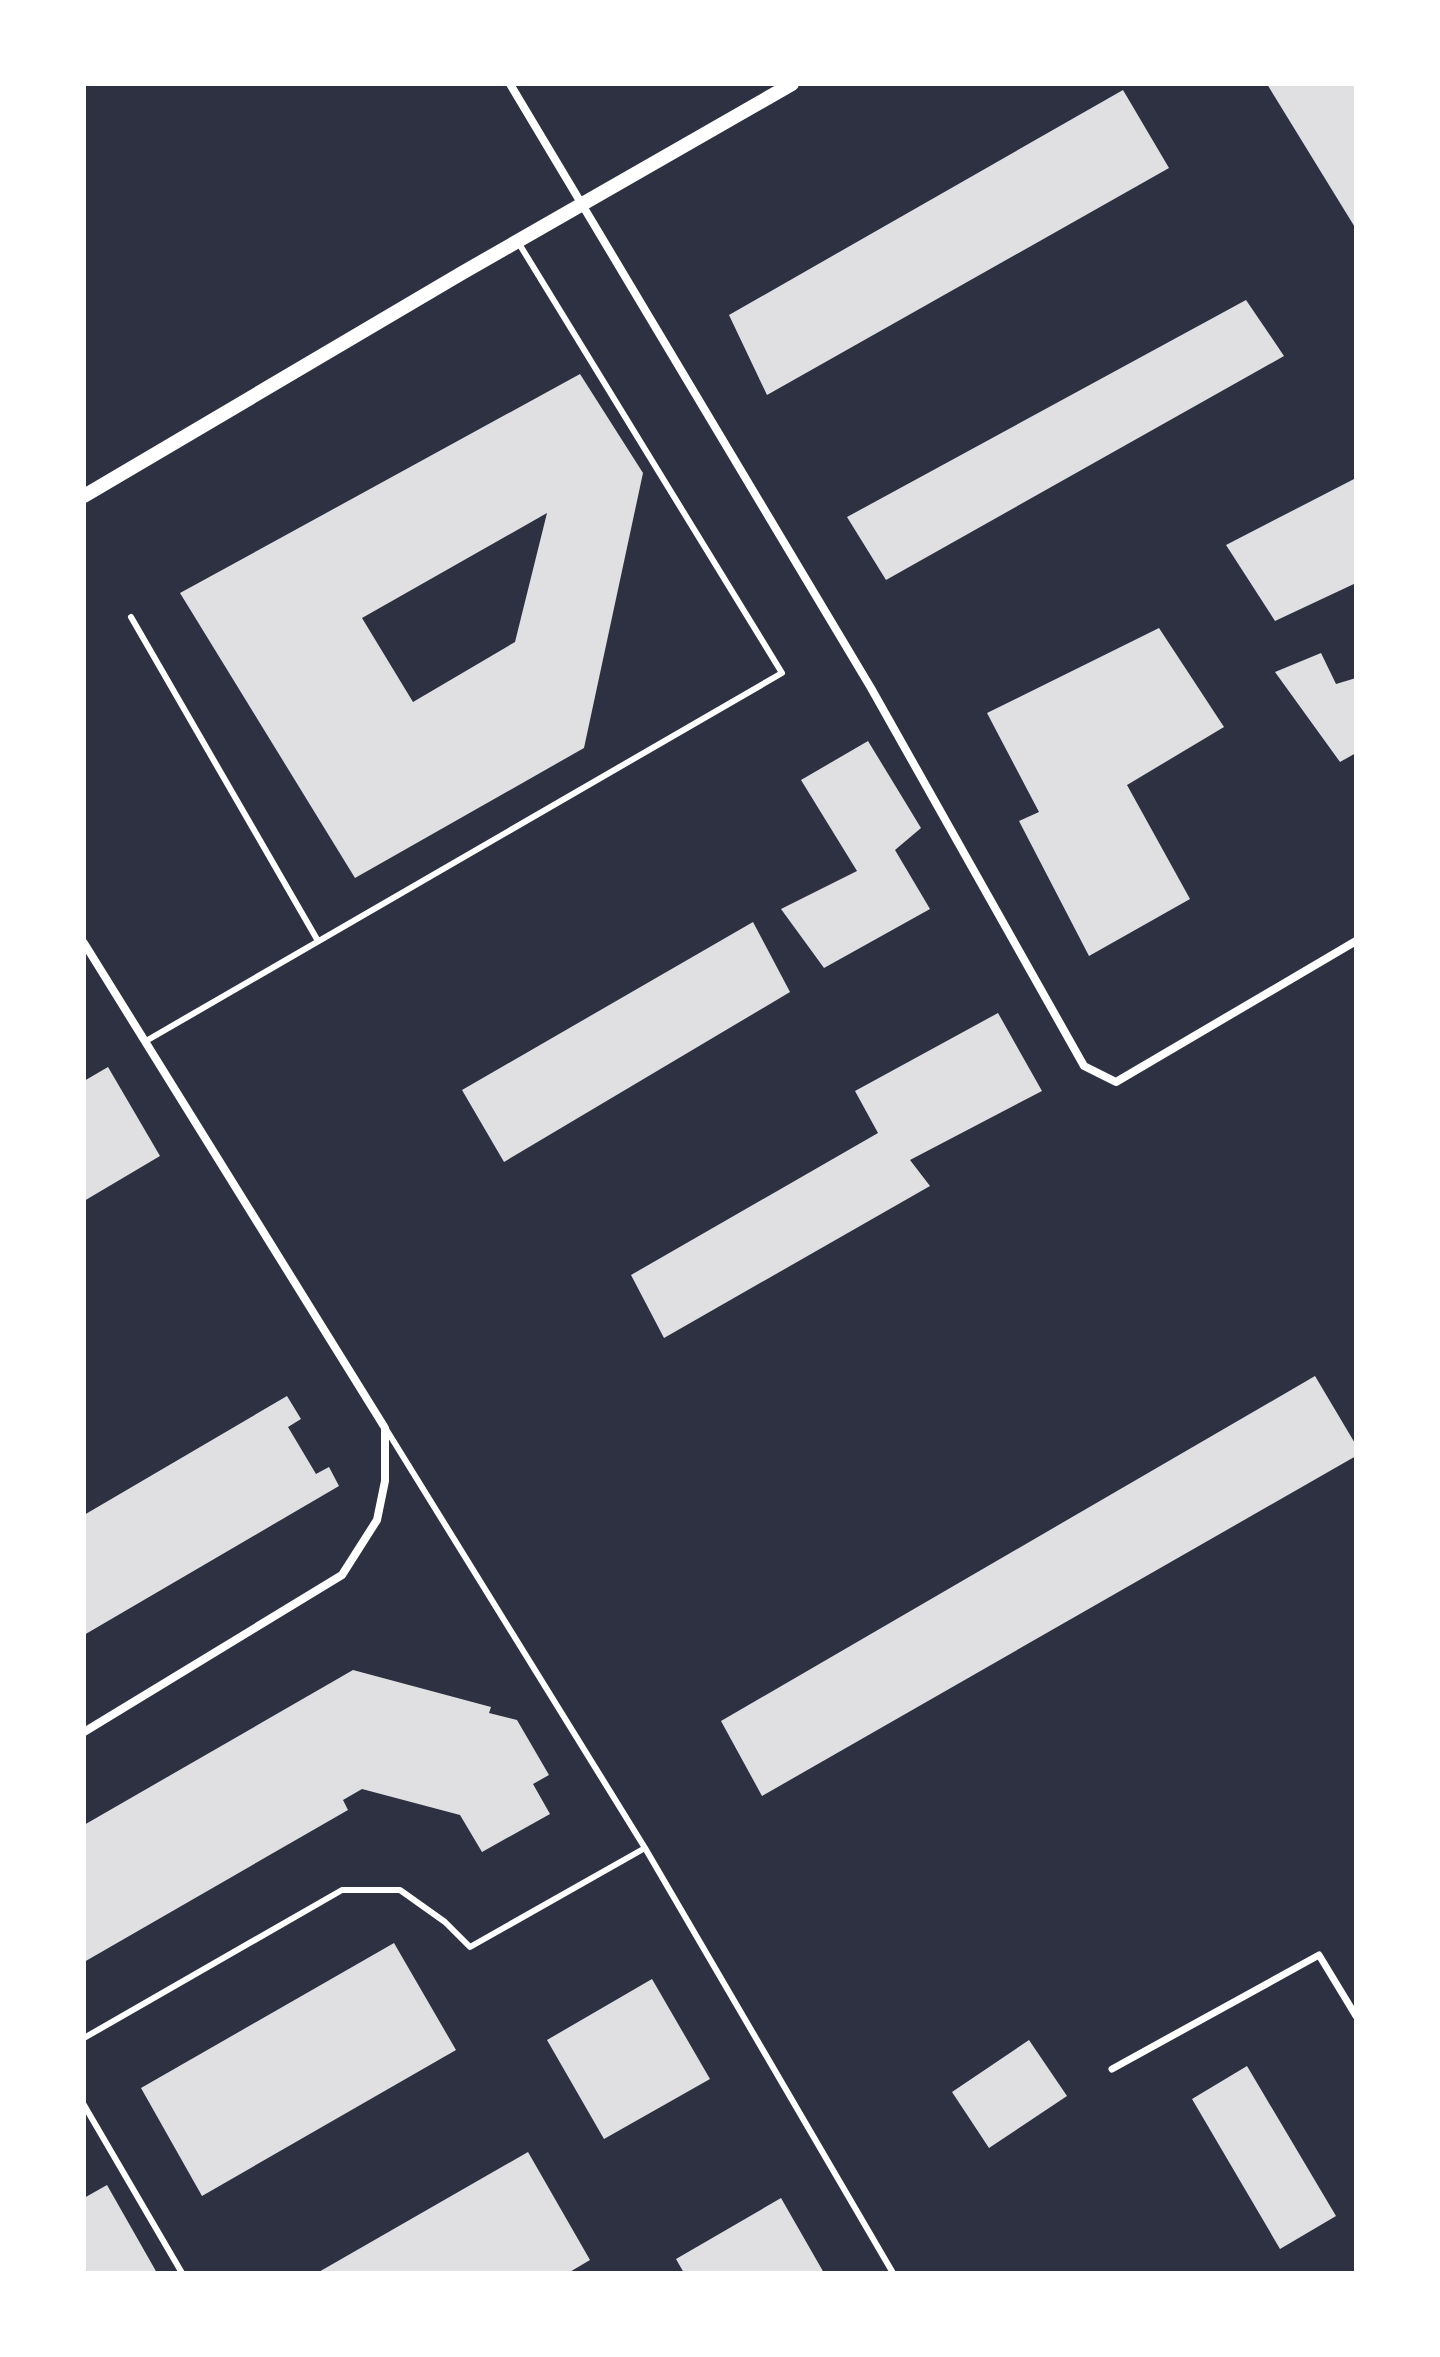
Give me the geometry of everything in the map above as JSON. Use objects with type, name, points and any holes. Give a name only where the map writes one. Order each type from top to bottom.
[{"type":"street","points":[[510,84],[871,688],[1084,1066],[1116,1082],[1356,941]]},
{"type":"street","points":[[84,496],[517,241],[792,84]]},
{"type":"street","points":[[84,943],[385,1428],[385,1481],[377,1520],[342,1575],[84,1732]]},
{"type":"street","points":[[1112,2069],[1319,1955],[1356,2016]]},
{"type":"lane","points":[[146,1041],[782,673],[517,241]]},
{"type":"lane","points":[[131,617],[318,941]]},
{"type":"lane","points":[[385,1428],[645,1848],[893,2273]]},
{"type":"lane","points":[[84,2038],[342,1890],[400,1890],[445,1922],[470,1947],[645,1848]]},
{"type":"lane","points":[[84,2105],[182,2273]]},
{"type":"building","points":[[1267,84],[1356,84],[1356,229]]},
{"type":"building","points":[[1123,90],[1169,168],[767,395],[729,315]]},
{"type":"building","points":[[1246,300],[1284,356],[886,580],[847,517]]},
{"type":"building","points":[[580,374],[643,473],[584,748],[355,878],[180,593]],"holes":[[[547,513],[515,642],[413,702],[362,618]]]},
{"type":"building","points":[[1356,478],[1356,583],[1275,621],[1226,545]]},
{"type":"building","points":[[1159,628],[1224,727],[1127,785],[1190,899],[1089,956],[1019,821],[1039,812],[987,713]]},
{"type":"building","points":[[1321,653],[1336,684],[1356,678],[1356,753],[1340,762],[1275,672]]},
{"type":"building","points":[[868,741],[921,828],[895,850],[930,909],[824,968],[781,909],[857,871],[801,780]]},
{"type":"building","points":[[753,922],[790,992],[504,1162],[462,1090]]},
{"type":"building","points":[[998,1013],[1042,1091],[910,1160],[930,1186],[664,1338],[631,1275],[878,1133],[855,1091]]},
{"type":"building","points":[[108,1067],[160,1156],[84,1201],[84,1081]]},
{"type":"building","points":[[1315,1376],[1356,1445],[1356,1456],[762,1796],[721,1721]]},
{"type":"building","points":[[287,1396],[301,1419],[288,1427],[316,1474],[329,1467],[339,1486],[84,1635],[84,1515]]},
{"type":"building","points":[[353,1670],[491,1707],[489,1713],[517,1720],[549,1775],[533,1784],[550,1814],[482,1852],[460,1815],[362,1789],[343,1800],[348,1810],[84,1962],[84,1825]]},
{"type":"building","points":[[394,1943],[456,2050],[202,2196],[141,2088]]},
{"type":"building","points":[[652,1979],[710,2079],[604,2139],[547,2040]]},
{"type":"building","points":[[1029,2040],[1067,2096],[989,2148],[952,2092]]},
{"type":"building","points":[[1247,2066],[1336,2216],[1280,2249],[1192,2099]]},
{"type":"building","points":[[528,2152],[590,2260],[568,2273],[317,2273]]},
{"type":"building","points":[[107,2185],[157,2273],[84,2273],[84,2198]]},
{"type":"building","points":[[781,2198],[824,2273],[684,2273],[676,2259]]}]
